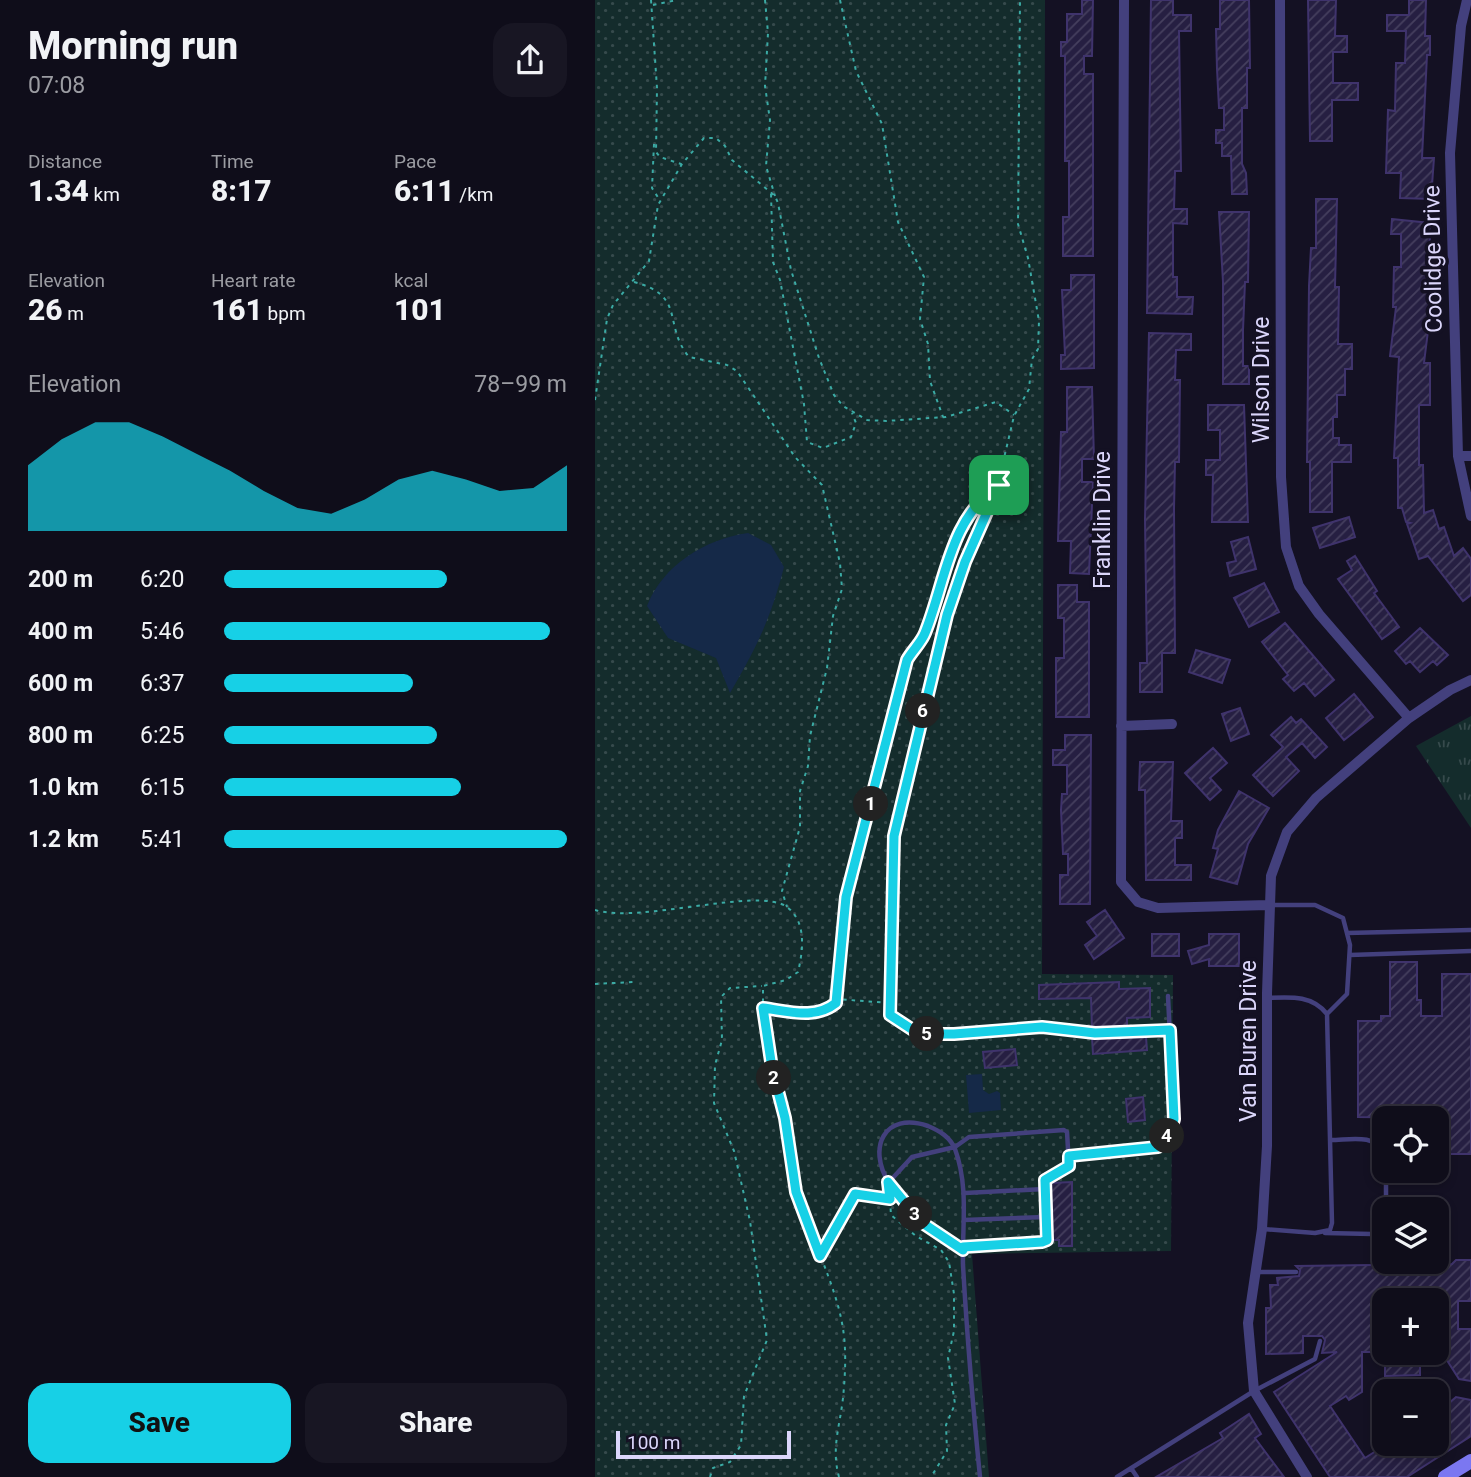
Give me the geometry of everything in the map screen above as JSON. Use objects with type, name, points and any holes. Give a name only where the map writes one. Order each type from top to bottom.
[{"type":"main road","points":[[1445,1477],[1471,1461]]},
{"type":"street","name":"Franklin Drive","points":[[1124,0],[1121,882],[1138,902],[1158,908],[1268,905]]},
{"type":"street","name":"Wilson Drive","points":[[1280,0],[1281,477],[1286,547],[1299,586],[1318,614],[1409,718]]},
{"type":"street","name":"Coolidge Drive","points":[[1467,0],[1461,26],[1450,153],[1458,456],[1471,516]]},
{"type":"street","points":[[1458,456],[1471,456]]},
{"type":"street","name":"Van Buren Drive","points":[[1307,1477],[1254,1391],[1248,1323],[1262,1229],[1268,1146],[1268,905],[1271,876],[1287,832],[1316,798],[1409,718],[1450,690],[1471,680]]},
{"type":"street","points":[[1121,726],[1172,724]]},
{"type":"lane","points":[[1268,905],[1323,908],[1343,918],[1350,955],[1347,994],[1327,1014]]},
{"type":"lane","points":[[1347,933],[1471,930]]},
{"type":"lane","points":[[1350,955],[1471,951]]},
{"type":"lane","points":[[1069,1156],[1158,1147],[1170,1133],[1174,1119],[1168,996]]},
{"type":"lane","points":[[1267,998],[1296,997],[1318,1004],[1327,1014],[1332,1223],[1329,1230],[1317,1233]]},
{"type":"lane","points":[[890,1015],[919,1034],[1042,1027],[1095,1033],[1170,1030]]},
{"type":"lane","points":[[888,1182],[912,1157],[954,1147],[969,1137],[1063,1130],[1067,1132],[1069,1166],[1045,1180],[1047,1240],[963,1248],[921,1222],[888,1182],[880,1160],[882,1138],[890,1126],[900,1121],[942,1131],[954,1147],[965,1194],[963,1248],[980,1477]]},
{"type":"lane","points":[[1331,1140],[1372,1140]]},
{"type":"lane","points":[[965,1194],[1045,1189]]},
{"type":"lane","points":[[964,1220],[1046,1217]]},
{"type":"lane","points":[[1262,1229],[1372,1234]]},
{"type":"lane","points":[[1255,1272],[1296,1272]]},
{"type":"lane","points":[[1117,1477],[1254,1391],[1315,1359],[1319,1341]]},
{"type":"lane","points":[[1131,1468],[1137,1477]]},
{"type":"path","points":[[652,0],[657,88],[652,188],[661,200]]},
{"type":"path","points":[[652,5],[677,0]]},
{"type":"path","points":[[765,0],[768,33],[765,86],[770,120],[766,166],[791,270],[819,358],[834,395],[852,413],[867,420],[944,418],[996,402],[1014,416]]},
{"type":"path","points":[[840,0],[856,71],[882,124],[898,222],[924,277],[920,319],[928,344],[930,381],[944,418]]},
{"type":"path","points":[[890,1015],[894,836],[947,615],[965,562],[999,485],[1014,416],[1029,389],[1032,359],[1038,348],[1039,337],[1028,258],[1018,223],[1020,0]]},
{"type":"path","points":[[595,400],[607,319],[613,305],[649,261],[661,200],[682,164],[704,138],[716,138],[725,146],[732,160],[775,196]]},
{"type":"path","points":[[655,139],[660,158],[682,164]]},
{"type":"path","points":[[771,193],[773,262],[780,280],[804,404],[807,442],[823,448],[851,437],[856,423],[852,413]]},
{"type":"path","points":[[633,282],[654,287],[665,296],[680,340],[689,357],[727,365],[737,371],[795,457],[822,485],[840,564],[842,589],[832,616],[827,668],[810,736],[808,766],[800,791],[800,827],[782,891],[803,939],[798,972],[786,980],[763,986],[730,988],[721,997],[722,1040],[715,1065],[714,1097],[734,1151],[748,1209],[758,1260],[767,1340],[744,1396],[741,1445],[734,1458],[713,1468],[710,1477]]},
{"type":"path","points":[[763,1008],[809,1014],[828,1009],[837,999],[846,897],[907,660],[923,637],[949,553],[962,526],[983,495],[999,485]]},
{"type":"path","points":[[595,910],[628,914],[763,900],[787,907]]},
{"type":"path","points":[[595,984],[633,982]]},
{"type":"path","points":[[763,986],[763,1008],[772,1068],[785,1118],[796,1192],[839,1298],[844,1322],[845,1384],[834,1457],[839,1477]]},
{"type":"path","points":[[837,999],[890,1003]]},
{"type":"path","points":[[888,1182],[891,1215],[916,1236],[941,1250],[949,1262],[954,1294],[954,1331],[948,1358],[954,1404],[946,1425],[947,1451],[931,1477]]},
{"type":"path","points":[[820,1256],[855,1194],[890,1199]]},
{"type":"green space","points":[[595,0],[1045,0],[1042,974],[1173,975],[1171,1251],[972,1254],[989,1477],[595,1477]]},
{"type":"green space","points":[[1471,716],[1471,828],[1416,746]]},
{"type":"water","points":[[748,533],[771,545],[784,567],[762,632],[730,693],[716,658],[668,638],[647,606],[663,578],[687,556],[716,541]]},
{"type":"water","points":[[982,1074],[983,1090],[989,1094],[997,1091],[1000,1093],[1001,1110],[969,1113],[966,1075]]},
{"type":"building","points":[[1082,0],[1093,0],[1092,56],[1084,56],[1084,74],[1093,74],[1093,256],[1063,256],[1063,217],[1069,217],[1069,161],[1065,161],[1065,56],[1061,56],[1061,42],[1067,42],[1067,14],[1082,14]]},
{"type":"building","points":[[1151,0],[1173,0],[1173,15],[1191,15],[1191,31],[1179,31],[1181,171],[1175,171],[1174,209],[1187,209],[1187,224],[1173,223],[1173,277],[1177,277],[1177,297],[1193,297],[1192,314],[1147,313]]},
{"type":"building","points":[[1220,0],[1249,0],[1250,68],[1247,68],[1247,108],[1242,108],[1242,164],[1246,173],[1247,194],[1232,194],[1231,156],[1222,156],[1222,143],[1216,143],[1216,130],[1224,130],[1224,108],[1219,108],[1217,69],[1216,29],[1220,29]]},
{"type":"building","points":[[1308,0],[1336,0],[1335,36],[1347,36],[1347,52],[1333,52],[1333,83],[1358,83],[1358,100],[1332,100],[1332,141],[1310,141]]},
{"type":"building","points":[[1409,0],[1426,0],[1425,36],[1430,36],[1422,158],[1434,158],[1431,199],[1400,198],[1401,173],[1386,173],[1388,110],[1395,111],[1396,63],[1405,63],[1406,31],[1387,31],[1387,15],[1409,15]]},
{"type":"building","points":[[1316,199],[1337,199],[1335,287],[1339,287],[1338,344],[1352,344],[1352,369],[1345,369],[1345,395],[1337,395],[1337,417],[1333,417],[1333,438],[1339,438],[1339,445],[1351,445],[1351,462],[1332,462],[1332,512],[1310,512],[1310,462],[1307,462],[1309,286],[1311,248],[1316,248]]},
{"type":"building","points":[[1219,212],[1249,212],[1243,366],[1249,366],[1249,384],[1223,384],[1223,282]]},
{"type":"building","points":[[1392,219],[1430,223],[1429,323],[1424,363],[1430,363],[1430,405],[1419,405],[1419,465],[1423,465],[1424,513],[1433,510],[1439,529],[1444,527],[1454,556],[1463,548],[1471,559],[1471,595],[1463,601],[1428,556],[1419,559],[1407,524],[1410,523],[1406,522],[1402,508],[1398,508],[1398,458],[1394,458],[1399,357],[1390,356],[1396,307],[1393,307],[1394,267],[1401,267],[1401,234],[1391,234]]},
{"type":"building","points":[[1071,275],[1094,275],[1094,368],[1061,369],[1061,355],[1065,355],[1062,290],[1071,290]]},
{"type":"building","points":[[1149,333],[1191,334],[1191,350],[1176,350],[1175,380],[1180,380],[1179,462],[1175,462],[1174,509],[1175,653],[1162,653],[1162,692],[1140,692],[1140,663],[1147,663],[1145,519]]},
{"type":"building","points":[[1067,387],[1092,387],[1094,459],[1082,459],[1082,482],[1093,482],[1089,574],[1070,573],[1071,541],[1058,541],[1061,432],[1067,432]]},
{"type":"building","points":[[1208,405],[1244,405],[1248,522],[1212,522],[1213,475],[1206,475],[1206,460],[1220,460],[1220,430],[1208,430]]},
{"type":"building","points":[[1349,517],[1355,537],[1320,548],[1313,528]]},
{"type":"building","points":[[1248,537],[1256,569],[1230,576],[1227,563],[1236,561],[1231,542]]},
{"type":"building","points":[[1355,556],[1377,591],[1374,593],[1399,627],[1382,639],[1338,579],[1352,570],[1347,561]]},
{"type":"building","points":[[1264,583],[1279,612],[1249,627],[1234,598]]},
{"type":"building","points":[[1058,585],[1077,585],[1077,602],[1089,602],[1089,717],[1056,717],[1056,658],[1064,658],[1064,618],[1058,618]]},
{"type":"building","points":[[1285,623],[1334,680],[1315,696],[1304,683],[1294,691],[1283,679],[1288,675],[1262,642]]},
{"type":"building","points":[[1420,628],[1448,655],[1437,665],[1433,661],[1420,672],[1410,661],[1406,664],[1395,651]]},
{"type":"building","points":[[1196,650],[1230,660],[1222,683],[1189,672]]},
{"type":"building","points":[[1354,694],[1373,717],[1344,740],[1326,718]]},
{"type":"building","points":[[1240,708],[1249,734],[1231,741],[1222,714]]},
{"type":"building","points":[[1291,717],[1296,723],[1301,719],[1327,747],[1315,758],[1302,743],[1286,757],[1299,771],[1273,796],[1253,775],[1283,747],[1271,735]]},
{"type":"building","points":[[1065,735],[1091,735],[1090,904],[1060,904],[1060,875],[1068,875],[1068,854],[1063,854],[1061,810],[1062,794],[1067,794],[1067,765],[1053,765],[1053,750],[1065,750]]},
{"type":"building","points":[[1213,748],[1227,763],[1210,778],[1221,790],[1210,800],[1185,773]]},
{"type":"building","points":[[1140,762],[1173,762],[1171,821],[1182,821],[1182,838],[1175,838],[1175,865],[1191,865],[1191,880],[1146,880],[1145,790],[1139,790]]},
{"type":"building","points":[[1239,791],[1269,808],[1248,844],[1237,884],[1210,877],[1218,849],[1213,848],[1218,830]]},
{"type":"building","points":[[1105,910],[1124,938],[1094,959],[1085,945],[1097,936],[1087,922]]},
{"type":"building","points":[[1152,934],[1179,934],[1179,956],[1152,956]]},
{"type":"building","points":[[1209,934],[1239,934],[1239,966],[1209,966],[1209,959],[1192,964],[1188,951],[1209,945]]},
{"type":"building","points":[[1390,962],[1417,962],[1417,1000],[1421,1000],[1421,1016],[1442,1016],[1442,974],[1471,974],[1471,1154],[1449,1154],[1449,1106],[1372,1106],[1372,1117],[1358,1117],[1358,1021],[1381,1021],[1381,1016],[1390,1016]]},
{"type":"building","points":[[1119,982],[1119,989],[1150,988],[1150,1017],[1127,1018],[1127,1027],[1092,1028],[1091,998],[1039,999],[1039,985]]},
{"type":"building","points":[[1146,1037],[1147,1050],[1093,1054],[1092,1038]]},
{"type":"building","points":[[1015,1049],[1017,1065],[985,1068],[983,1052]]},
{"type":"building","points":[[1143,1097],[1145,1120],[1128,1122],[1126,1099]]},
{"type":"building","points":[[1072,1182],[1072,1246],[1059,1246],[1059,1240],[1051,1240],[1050,1183]]},
{"type":"building","points":[[1456,1260],[1471,1260],[1471,1301],[1458,1301],[1458,1329],[1471,1329],[1471,1381],[1459,1379],[1449,1363],[1449,1288],[1372,1288],[1372,1352],[1362,1352],[1362,1392],[1349,1400],[1346,1396],[1330,1406],[1365,1458],[1372,1454],[1372,1456],[1440,1456],[1407,1477],[1330,1477],[1274,1392],[1337,1352],[1322,1353],[1325,1340],[1322,1336],[1303,1336],[1303,1353],[1266,1354],[1266,1308],[1271,1308],[1270,1285],[1278,1285],[1277,1278],[1299,1276],[1300,1270],[1296,1266],[1372,1265],[1372,1274],[1449,1274],[1449,1264]]},
{"type":"building","points":[[1385,1365],[1420,1365],[1420,1375],[1385,1376]]},
{"type":"building","points":[[1456,1397],[1471,1400],[1471,1436],[1449,1450],[1449,1403]]},
{"type":"building","points":[[1249,1414],[1261,1434],[1255,1438],[1284,1477],[1156,1477],[1223,1438],[1220,1433]]},
{"type":"route","points":[[999,485],[965,562],[947,615],[910,760],[894,836],[890,1015],[919,1034],[1042,1027],[1095,1033],[1170,1030],[1174,1119],[1170,1133],[1158,1147],[1132,1152],[1069,1156],[1069,1166],[1045,1180],[1047,1240],[1042,1242],[963,1247],[963,1250],[921,1222],[888,1182],[890,1199],[855,1194],[820,1256],[796,1192],[785,1118],[763,1021],[763,1008],[809,1014],[821,1012],[836,1003],[846,897],[907,660],[923,637],[949,553],[962,526],[983,495],[999,485]]}]
